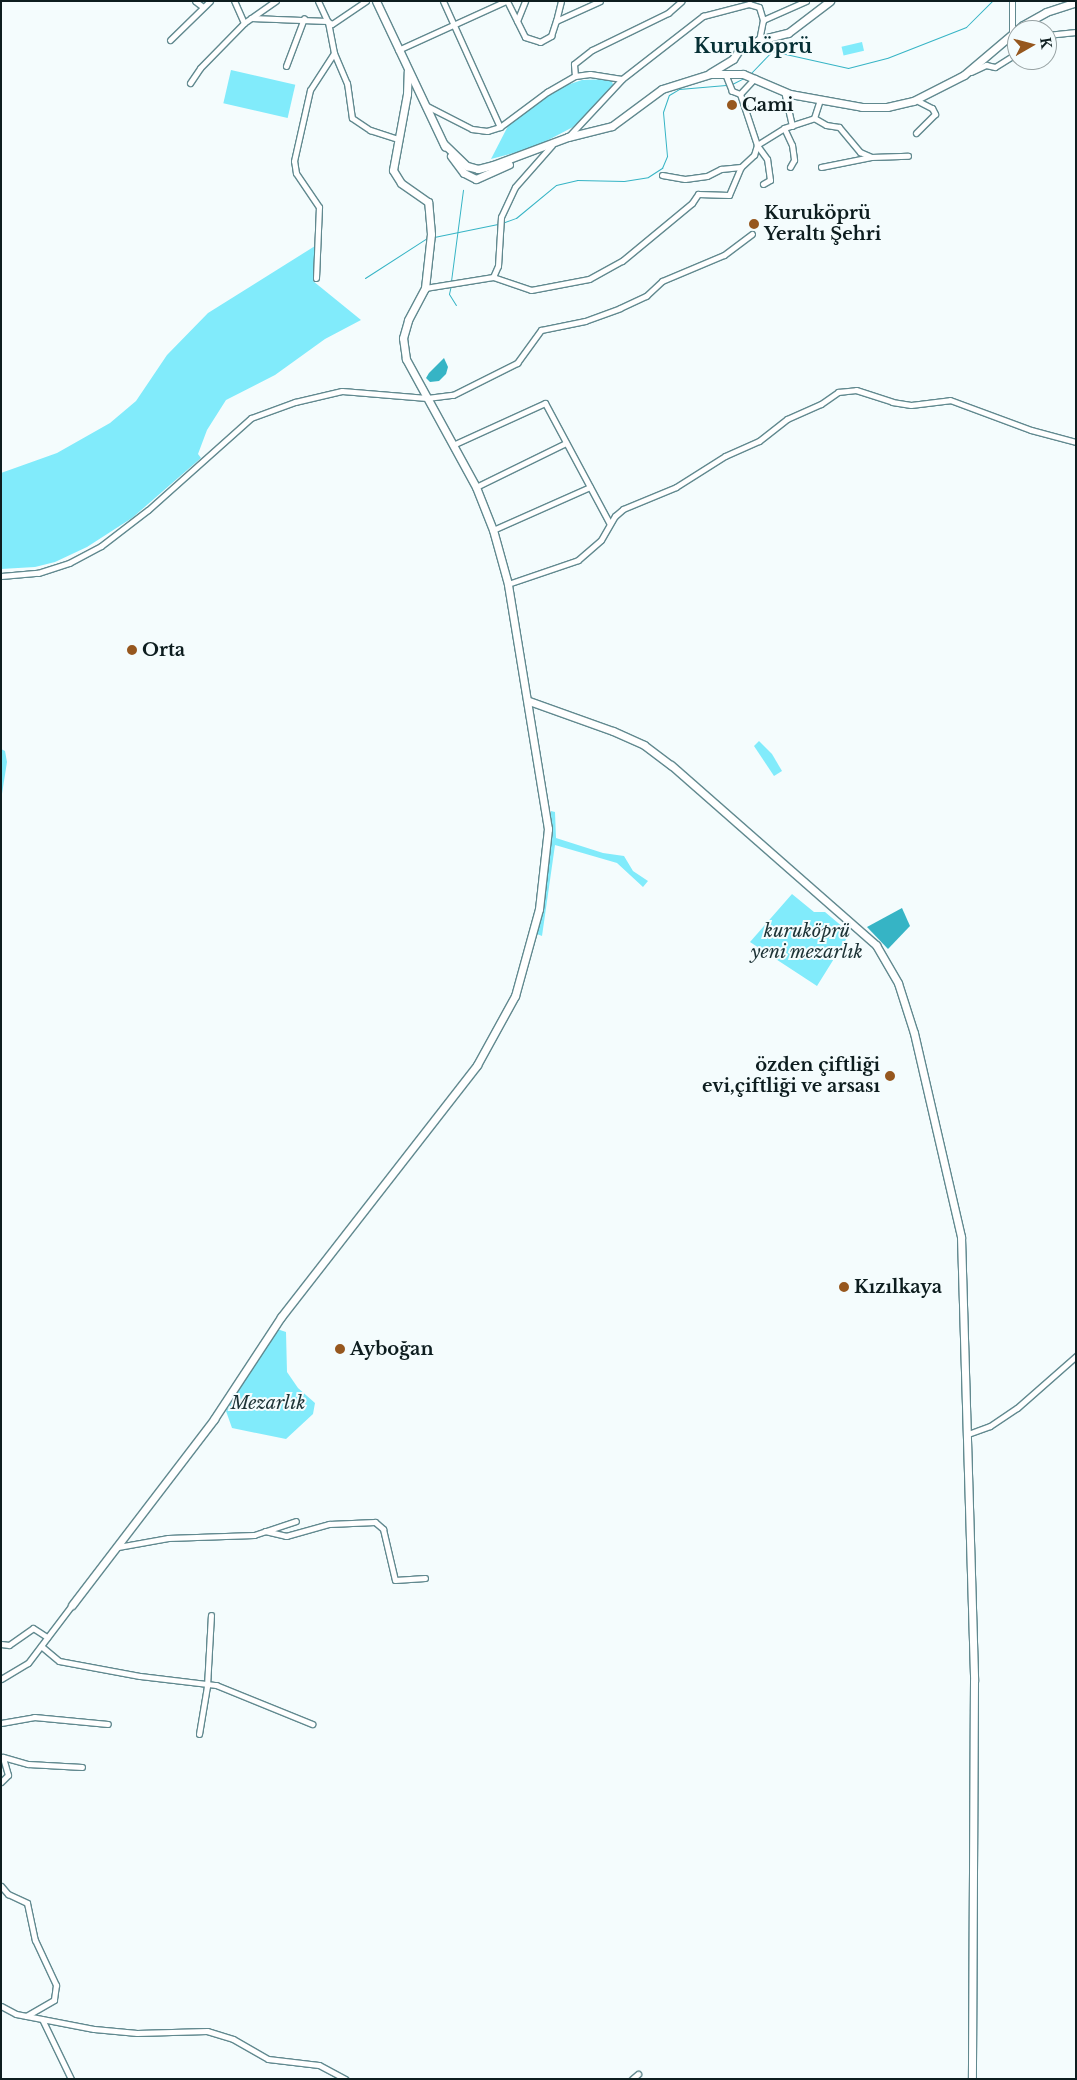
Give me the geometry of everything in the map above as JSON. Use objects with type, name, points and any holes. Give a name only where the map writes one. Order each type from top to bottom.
[{"type":"street","points":[[195,1],[203,7]]},
{"type":"street","points":[[170,40],[210,1]]},
{"type":"street","points":[[234,1],[244,23]]},
{"type":"street","points":[[190,83],[200,68],[244,23],[276,1]]},
{"type":"street","points":[[318,1],[328,22],[334,53],[347,83],[352,118],[370,130],[398,139]]},
{"type":"street","points":[[251,18],[304,18],[336,23],[366,1]]},
{"type":"street","points":[[376,1],[423,104],[444,144],[472,168],[518,158],[568,137],[612,126],[662,89],[710,74],[733,59],[739,50],[759,40],[788,33],[830,1]]},
{"type":"street","points":[[443,1],[500,127]]},
{"type":"street","points":[[398,50],[506,1],[526,37],[540,42],[551,36],[561,1]]},
{"type":"street","points":[[517,21],[526,1]]},
{"type":"street","points":[[556,21],[600,1]]},
{"type":"street","points":[[575,76],[574,64],[592,50],[668,13],[682,1]]},
{"type":"street","points":[[763,20],[806,1]]},
{"type":"street","points":[[1012,1],[1012,20]]},
{"type":"street","points":[[568,137],[622,79],[702,16],[749,2],[760,7],[763,20],[759,40]]},
{"type":"street","points":[[1033,20],[1046,12],[1076,2]]},
{"type":"street","points":[[286,66],[304,18]]},
{"type":"street","points":[[1057,34],[1076,32]]},
{"type":"street","points":[[964,75],[1007,37]]},
{"type":"street","points":[[316,278],[319,207],[296,173],[294,161],[310,90],[334,53]]},
{"type":"street","points":[[710,74],[727,77],[743,74],[784,91],[862,107],[887,107],[916,100],[986,65],[995,67],[1007,59]]},
{"type":"street","points":[[1,1679],[28,1663],[214,1420],[281,1317],[450,1103],[499,1030],[515,996],[528,954],[546,864],[548,828],[545,795],[508,584],[493,530],[476,487],[455,444],[406,359],[404,338],[408,320],[425,288],[431,243],[428,202],[394,175],[398,139],[407,94],[408,71]]},
{"type":"street","points":[[423,104],[472,129],[487,130],[500,127],[547,92],[575,76],[590,74],[622,79]]},
{"type":"street","points":[[727,77],[732,91],[740,94]]},
{"type":"street","points":[[740,94],[755,78]]},
{"type":"street","points":[[784,91],[792,126]]},
{"type":"street","points":[[740,94],[756,146],[767,159],[770,180],[764,184]]},
{"type":"street","points":[[814,118],[820,99]]},
{"type":"street","points":[[916,100],[932,108],[935,114],[916,133]]},
{"type":"street","points":[[425,288],[493,277],[531,290],[589,279],[622,261],[692,203],[698,194],[729,195],[741,167],[754,155],[756,146],[784,128],[814,118]]},
{"type":"street","points":[[814,118],[826,126],[839,127],[860,152],[871,157]]},
{"type":"street","points":[[784,128],[793,152],[794,160],[790,167]]},
{"type":"street","points":[[493,277],[498,266],[498,231],[501,217],[515,187],[552,145]]},
{"type":"street","points":[[821,168],[871,157],[908,156]]},
{"type":"street","points":[[662,175],[685,179],[706,176],[721,169],[741,167]]},
{"type":"street","points":[[1,576],[38,572],[69,563],[101,546],[148,510],[251,418],[295,402],[342,391],[427,398],[453,395],[517,363],[541,330],[585,322],[620,308],[646,296],[662,281],[724,255],[752,234]]},
{"type":"street","points":[[508,584],[578,560],[601,540],[610,524],[623,509],[676,487],[725,456],[759,441],[788,420],[847,390],[911,404],[950,400],[1031,430],[1076,442]]},
{"type":"street","points":[[455,444],[545,403],[610,524]]},
{"type":"street","points":[[476,487],[566,443]]},
{"type":"street","points":[[493,530],[590,487]]},
{"type":"street","points":[[529,701],[644,745],[862,933],[889,963],[914,1033],[961,1237],[974,1681],[972,2079]]},
{"type":"street","points":[[968,1434],[990,1426],[1017,1408],[1076,1356]]},
{"type":"street","points":[[118,1547],[168,1538],[254,1535],[296,1521]]},
{"type":"street","points":[[265,1531],[286,1536],[329,1524],[375,1522],[383,1529],[395,1580],[425,1578]]},
{"type":"street","points":[[199,1734],[207,1686],[211,1614]]},
{"type":"street","points":[[1,1644],[9,1645],[33,1628],[48,1637]]},
{"type":"street","points":[[40,1646],[59,1661],[207,1686],[216,1685],[312,1724]]},
{"type":"street","points":[[1,1723],[34,1718],[108,1724]]},
{"type":"street","points":[[1,1782],[8,1775],[3,1757],[28,1764],[82,1767]]},
{"type":"street","points":[[1,1886],[8,1894],[27,1903],[35,1940],[56,1985],[54,2000],[25,2016]]},
{"type":"street","points":[[1,2006],[25,2016],[137,2033],[207,2030],[233,2039],[268,2060],[319,2065],[345,2079]]},
{"type":"street","points":[[42,2019],[71,2079]]},
{"type":"street","points":[[632,2079],[638,2074]]},
{"type":"green space","points":[[862,42],[864,51],[844,55],[842,47]]},
{"type":"green space","points":[[231,70],[295,85],[288,118],[223,103]]},
{"type":"green space","points":[[611,79],[614,87],[573,127],[533,148],[491,159],[508,126],[526,110],[564,86],[582,80]]},
{"type":"green space","points":[[315,246],[313,281],[361,320],[325,339],[275,375],[226,400],[207,430],[198,454],[201,458],[132,518],[87,547],[55,562],[35,567],[1,569],[1,473],[57,453],[110,423],[136,401],[167,355],[208,313]]},
{"type":"green space","points":[[759,741],[772,754],[782,771],[774,776],[754,746]]},
{"type":"green space","points":[[1,749],[5,751],[7,762],[1,800]]},
{"type":"green space","points":[[551,811],[555,812],[556,838],[603,853],[624,856],[633,871],[648,881],[643,887],[617,863],[555,845],[542,936],[537,934],[548,862]]},
{"type":"green space","name":"kuruköprü yeni mezarlık","points":[[792,894],[814,912],[825,912],[850,933],[817,986],[750,942]]},
{"type":"green space","name":"Mezarlık","points":[[277,1329],[286,1332],[287,1372],[298,1388],[315,1403],[313,1414],[286,1439],[232,1428],[226,1411]]},
{"type":"shaded area","points":[[444,358],[448,367],[446,374],[439,381],[430,382],[426,378]]},
{"type":"shaded area","points":[[902,908],[910,926],[888,949],[867,927]]},
{"type":"waterway","points":[[750,74],[772,51],[848,68],[887,58],[966,27],[992,1]]},
{"type":"waterway","points":[[732,84],[744,78]]},
{"type":"waterway","points":[[502,223],[516,218],[556,185],[577,180],[624,181],[648,177],[662,168],[667,156],[663,112],[669,95],[679,89],[726,85]]},
{"type":"waterway","points":[[451,281],[463,190]]},
{"type":"waterway","points":[[434,237],[498,224]]},
{"type":"waterway","points":[[365,278],[427,238]]},
{"type":"waterway","points":[[451,285],[449,294],[456,305]]},
{"type":"place","name":"Cami","points":[[732,105]]},
{"type":"place","name":"Kuruköprü Yeraltı Şehri","points":[[754,224]]},
{"type":"place","name":"Orta","points":[[132,650]]},
{"type":"place","name":"özden çiftliği evi,çiftliği ve arsası","points":[[890,1076]]},
{"type":"place","name":"Kızılkaya","points":[[844,1287]]},
{"type":"place","name":"Ayboğan","points":[[340,1349]]},
{"type":"district","name":"Kuruköprü","points":[[753,46]]}]
